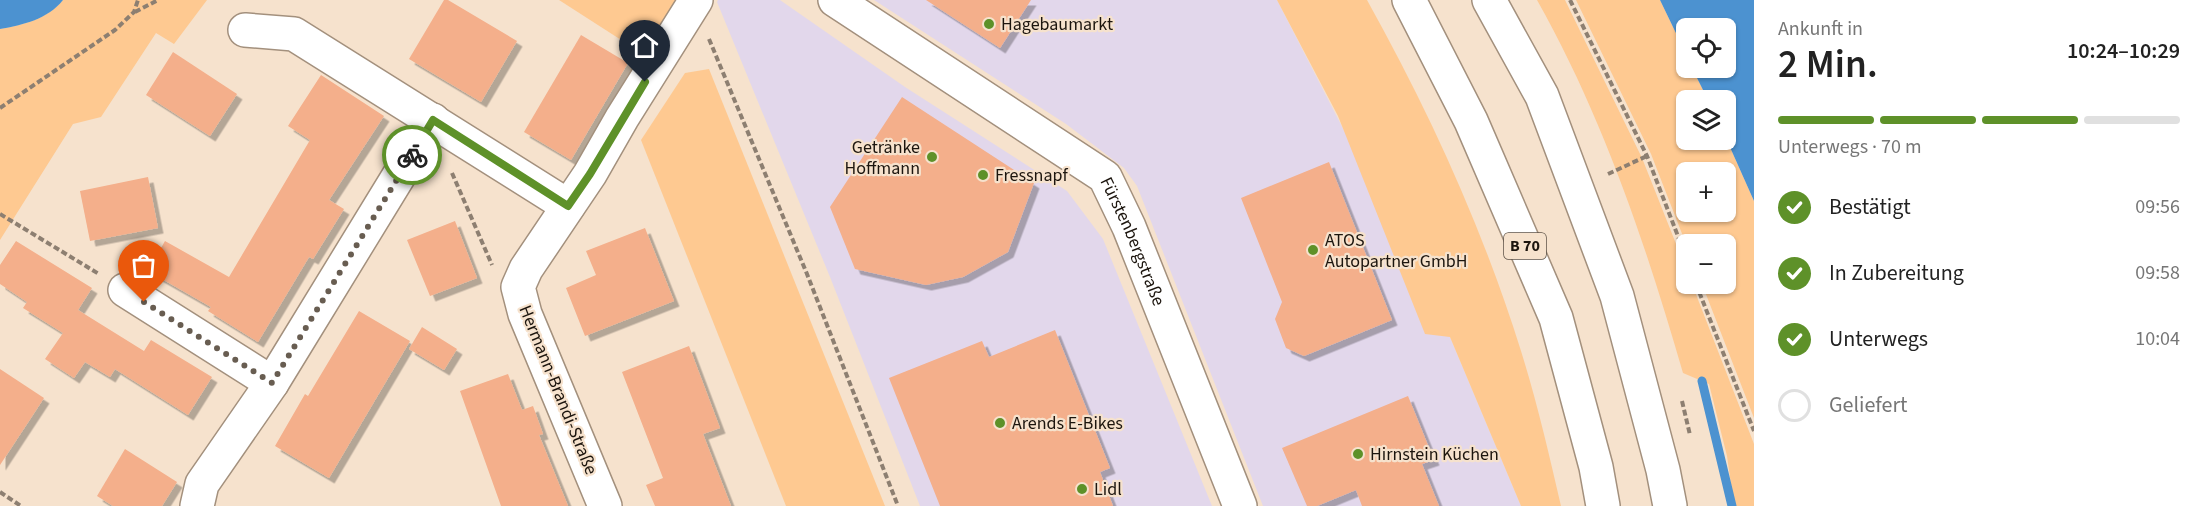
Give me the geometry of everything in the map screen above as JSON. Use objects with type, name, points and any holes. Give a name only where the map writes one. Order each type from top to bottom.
[{"type":"main road","name":"Fürstenbergstraße","points":[[835,0],[1105,177],[1129,227],[1240,506]]},
{"type":"main road","name":"B 70","points":[[1409,0],[1471,121],[1556,318],[1596,467],[1603,506]]},
{"type":"main road","points":[[1489,0],[1542,96],[1617,296],[1663,470],[1670,506]]},
{"type":"main road","name":"Hermann-Brandi-Straße","points":[[605,506],[525,314],[518,287],[526,269],[590,174],[695,1]]},
{"type":"main road","points":[[245,30],[294,34],[568,206]]},
{"type":"main road","points":[[197,506],[202,484],[272,383],[441,125]]},
{"type":"main road","points":[[126,290],[272,383]]},
{"type":"path","points":[[134,12],[138,0]]},
{"type":"path","points":[[0,108],[115,30],[134,12],[158,0]]},
{"type":"path","points":[[1570,0],[1647,156],[1677,234]]},
{"type":"path","points":[[695,1],[807,274],[898,506]]},
{"type":"path","points":[[441,125],[452,171],[498,279],[518,287]]},
{"type":"path","points":[[1608,174],[1647,156]]},
{"type":"path","points":[[0,214],[126,290]]},
{"type":"path","points":[[1700,294],[1754,431]]},
{"type":"path","points":[[0,492],[21,506]]},
{"type":"shaded area","points":[[63,0],[207,0],[174,44],[156,33],[101,117],[73,124],[0,240],[0,29],[26,23],[42,16],[57,7]]},
{"type":"shaded area","points":[[559,0],[676,0],[643,54]]},
{"type":"shaded area","points":[[718,0],[780,0],[905,87],[1067,191],[1103,239],[1212,506],[920,506]]},
{"type":"shaded area","points":[[874,0],[1277,0],[1450,337],[1521,506],[1263,506],[1137,186],[1124,168],[1066,124]]},
{"type":"shaded area","points":[[1277,0],[1367,0],[1433,128],[1490,260],[1527,370],[1561,506],[1521,506],[1450,337],[1425,334],[1338,116]]},
{"type":"shaded area","points":[[1537,0],[1565,0],[1642,158],[1676,244],[1676,294],[1696,294],[1754,444],[1754,506],[1734,506],[1727,456],[1709,384],[1683,373],[1654,277],[1621,182],[1561,44]]},
{"type":"shaded area","points":[[1576,0],[1660,0],[1676,33],[1676,78],[1697,78],[1703,90],[1676,90],[1676,150],[1731,150],[1754,201],[1754,418],[1706,294],[1736,294],[1736,234],[1682,234],[1677,222],[1736,222],[1736,162],[1676,162],[1676,218],[1651,154]]},
{"type":"shaded area","points":[[709,69],[885,506],[786,506],[641,140],[685,73]]},
{"type":"water","points":[[0,0],[63,0],[43,16],[0,29]]},
{"type":"water","points":[[1660,0],[1754,0],[1754,201],[1731,150],[1736,150],[1736,90],[1703,90],[1697,78],[1736,78],[1736,18],[1676,18],[1676,33]]},
{"type":"building","points":[[444,0],[448,0],[517,41],[481,102],[409,59]]},
{"type":"building","name":"Hagebaumarkt","points":[[926,0],[1031,0],[1000,48]]},
{"type":"building","points":[[581,35],[628,63],[571,160],[524,132]]},
{"type":"building","points":[[173,52],[237,94],[210,136],[146,95]]},
{"type":"building","points":[[321,75],[384,116],[329,200],[344,209],[313,259],[309,257],[258,342],[208,311],[211,307],[148,271],[165,241],[229,277],[310,140],[288,126]]},
{"type":"building","points":[[902,97],[1034,183],[1008,252],[963,277],[926,285],[855,269],[830,207]]},
{"type":"building","name":"ATOS Autopartner GmbH","points":[[1329,162],[1392,320],[1304,356],[1286,348],[1275,319],[1282,302],[1241,198]]},
{"type":"building","points":[[148,177],[158,228],[90,241],[80,191]]},
{"type":"building","points":[[455,221],[477,278],[430,296],[407,240]]},
{"type":"building","points":[[645,228],[674,301],[585,336],[566,288],[596,275],[586,251]]},
{"type":"building","points":[[16,241],[92,288],[78,310],[144,351],[151,340],[212,377],[188,415],[115,369],[110,377],[85,362],[74,378],[45,359],[63,333],[23,308],[27,302],[0,284],[0,265]]},
{"type":"building","points":[[359,311],[410,341],[329,478],[275,446],[305,394],[308,396]]},
{"type":"building","points":[[422,327],[457,349],[444,370],[409,349]]},
{"type":"building","name":"Arends E-Bikes","points":[[1055,330],[1110,468],[1100,472],[1113,506],[940,506],[889,378],[982,341],[989,357]]},
{"type":"building","points":[[689,346],[720,428],[703,434],[731,506],[655,506],[646,485],[663,478],[622,372]]},
{"type":"building","points":[[0,369],[44,398],[0,465]]},
{"type":"building","points":[[508,374],[522,410],[533,406],[543,434],[539,435],[568,506],[501,506],[460,391]]},
{"type":"building","name":"Hirnstein Küchen","points":[[1408,396],[1434,460],[1422,464],[1439,506],[1362,506],[1356,490],[1317,506],[1307,506],[1282,448]]},
{"type":"building","points":[[125,449],[177,482],[162,506],[113,506],[97,496]]},
{"type":"waterway","points":[[1702,381],[1732,506]]},
{"type":"way so far","points":[[144,302],[272,383],[412,155]]},
{"type":"place","name":"Hagebaumarkt","points":[[989,24]]},
{"type":"place","name":"Getränke Hoffmann","points":[[932,157]]},
{"type":"place","name":"Fressnapf","points":[[983,175]]},
{"type":"place","name":"ATOS Autopartner GmbH","points":[[1313,250]]},
{"type":"place","name":"Arends E-Bikes","points":[[1000,423]]},
{"type":"place","name":"Hirnstein Küchen","points":[[1358,454]]},
{"type":"place","name":"Lidl","points":[[1082,489]]},
{"type":"route","points":[[412,155],[433,120],[568,206],[590,174],[645,82]]}]
